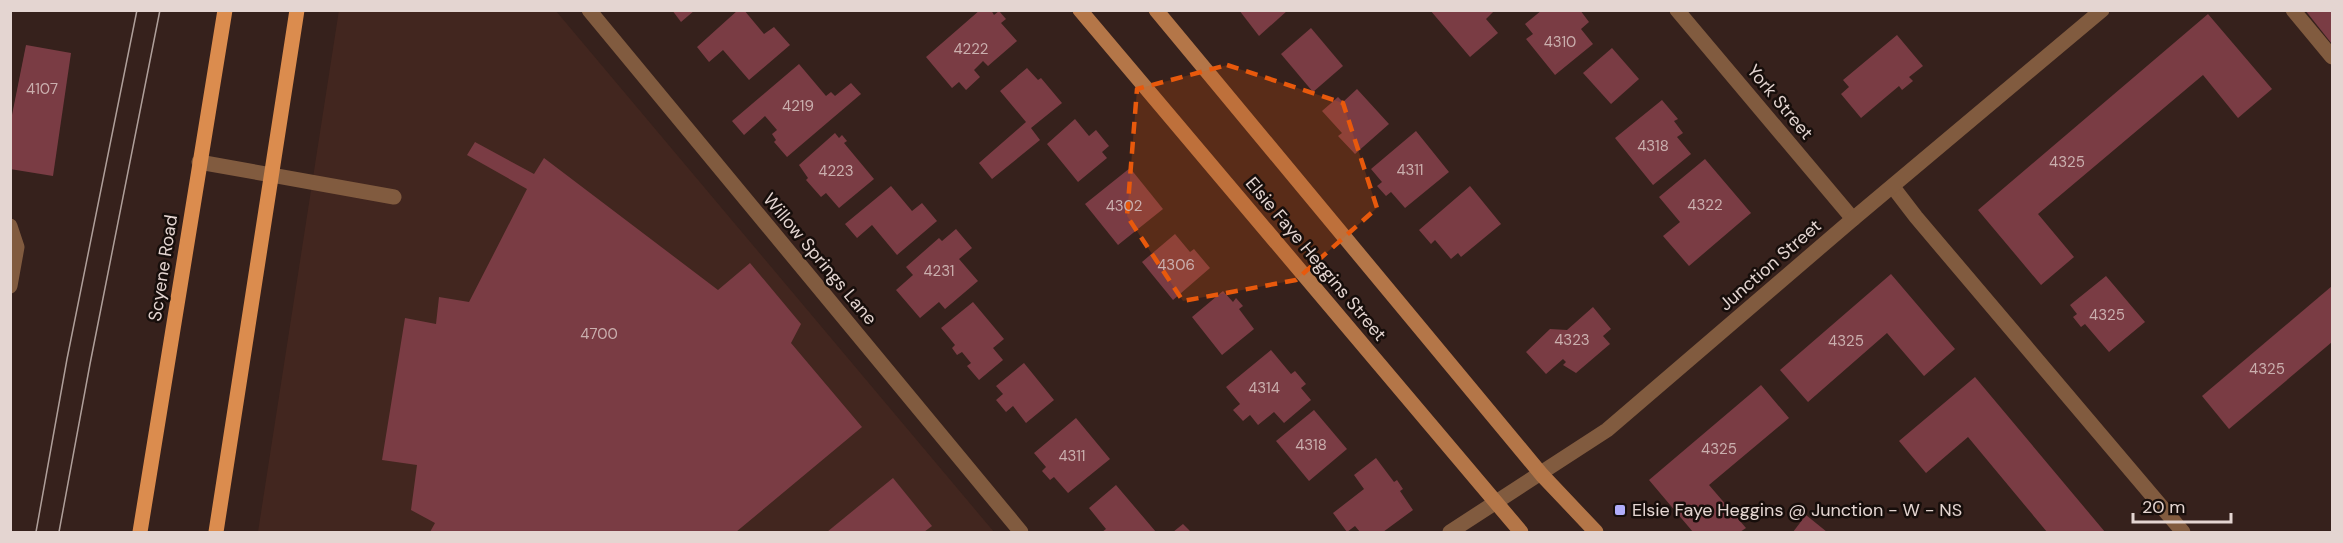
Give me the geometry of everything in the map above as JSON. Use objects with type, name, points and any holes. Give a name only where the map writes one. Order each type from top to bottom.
[{"type":"main road","name":"Scyene Road","points":[[140,532],[225,10]]},
{"type":"main road","points":[[216,532],[297,10]]},
{"type":"main road","name":"Elsie Faye Heggins Street","points":[[1080,10],[1521,532]]},
{"type":"main road","name":"Elsie Faye Heggins Street","points":[[1156,10],[1542,475],[1596,532]]},
{"type":"street","name":"Willow Springs Lane","points":[[589,10],[1021,532]]},
{"type":"street","name":"York Street","points":[[1677,10],[1853,219]]},
{"type":"street","name":"Junction Street","points":[[1450,532],[1542,475],[1607,430],[2102,10]]},
{"type":"street","points":[[2293,10],[2332,57]]},
{"type":"street","points":[[200,162],[394,197]]},
{"type":"street","points":[[1893,187],[1916,218],[2183,532]]},
{"type":"street","points":[[10,226],[17,247],[10,286]]},
{"type":"highlighted area","points":[[1227,65],[1343,103],[1377,208],[1296,280],[1183,301],[1127,216],[1137,89]]},
{"type":"shaded area","points":[[339,10],[556,11],[994,532],[258,532]]},
{"type":"building","points":[[672,10],[695,10],[681,22]]},
{"type":"building","points":[[738,10],[744,10],[764,34],[774,27],[790,45],[749,80],[723,50],[709,62],[697,47]]},
{"type":"building","points":[[980,10],[991,10],[994,15],[999,11],[1006,19],[1001,23],[1017,41],[988,66],[983,61],[974,70],[980,77],[966,90],[959,82],[952,88],[926,57]]},
{"type":"building","points":[[1239,10],[1288,10],[1259,36]]},
{"type":"building","points":[[1430,10],[1495,10],[1486,19],[1498,33],[1470,57]]},
{"type":"building","points":[[1542,10],[1580,10],[1589,22],[1581,29],[1593,44],[1555,75],[1526,39],[1533,34],[1525,24]]},
{"type":"building","points":[[2305,10],[2332,10],[2332,44]]},
{"type":"building","points":[[2208,14],[2272,89],[2238,118],[2203,75],[2038,214],[2074,257],[2041,285],[1978,210]]},
{"type":"building","points":[[1311,28],[1343,66],[1313,92],[1281,54]]},
{"type":"building","points":[[1897,35],[1923,66],[1909,77],[1913,81],[1902,90],[1899,86],[1861,118],[1841,94],[1849,87],[1843,80]]},
{"type":"building","points":[[26,45],[71,53],[53,176],[10,169],[10,125]]},
{"type":"building","points":[[1612,48],[1639,79],[1611,104],[1583,73]]},
{"type":"building","points":[[799,64],[826,96],[831,92],[835,96],[851,83],[861,94],[787,157],[774,142],[776,140],[772,134],[777,130],[765,116],[744,135],[732,121]]},
{"type":"building","points":[[1027,68],[1038,80],[1041,78],[1062,103],[1031,128],[1040,140],[992,179],[979,163],[1026,122],[1000,91]]},
{"type":"building","points":[[1357,89],[1389,124],[1355,154],[1338,136],[1342,133],[1322,111],[1338,97],[1343,102]]},
{"type":"building","points":[[1662,100],[1678,119],[1674,121],[1683,133],[1677,137],[1691,154],[1653,185],[1615,138]]},
{"type":"building","points":[[1075,119],[1089,136],[1096,130],[1109,146],[1102,152],[1107,158],[1078,182],[1047,144]]},
{"type":"building","points":[[1416,131],[1449,172],[1405,208],[1391,192],[1386,196],[1377,186],[1382,182],[1371,169]]},
{"type":"building","points":[[835,133],[839,138],[842,135],[847,141],[844,143],[874,179],[839,208],[826,193],[821,197],[806,180],[808,178],[799,165]]},
{"type":"building","points":[[475,142],[534,174],[544,158],[718,290],[750,263],[801,324],[791,343],[862,427],[736,532],[430,532],[435,523],[411,510],[417,465],[382,460],[405,318],[436,324],[439,297],[469,302],[527,189],[467,155]]},
{"type":"building","points":[[1705,159],[1751,213],[1689,266],[1663,236],[1680,222],[1659,197]]},
{"type":"building","points":[[1130,168],[1163,209],[1118,245],[1085,204]]},
{"type":"building","points":[[891,186],[912,211],[922,203],[937,221],[897,255],[872,225],[857,238],[845,224]]},
{"type":"building","points":[[1470,186],[1501,224],[1461,257],[1458,253],[1451,259],[1435,240],[1431,244],[1419,230]]},
{"type":"building","points":[[956,229],[972,248],[959,259],[978,281],[945,309],[939,302],[920,318],[896,290],[913,275],[906,267],[939,238],[942,241]]},
{"type":"building","points":[[1175,234],[1190,252],[1194,249],[1210,268],[1173,300],[1142,262]]},
{"type":"building","points":[[1891,274],[1955,349],[1924,376],[1887,333],[1808,402],[1780,370]]},
{"type":"building","points":[[2106,276],[2145,322],[2109,352],[2085,324],[2081,327],[2073,317],[2077,314],[2070,305]]},
{"type":"building","points":[[2332,286],[2332,342],[2229,429],[2202,396]]},
{"type":"building","points":[[1223,291],[1233,302],[1236,298],[1243,306],[1239,309],[1254,329],[1222,355],[1192,317]]},
{"type":"building","points":[[973,302],[1004,339],[993,348],[1003,360],[979,380],[967,366],[971,363],[962,352],[957,355],[952,348],[955,345],[941,328]]},
{"type":"building","points":[[1593,307],[1611,329],[1603,336],[1610,344],[1576,373],[1563,365],[1566,362],[1563,359],[1546,374],[1526,352],[1550,329],[1567,330]]},
{"type":"building","points":[[1271,350],[1291,374],[1295,371],[1306,384],[1301,388],[1311,400],[1284,423],[1274,412],[1258,425],[1250,415],[1243,421],[1233,410],[1240,404],[1226,387]]},
{"type":"building","points":[[1024,363],[1054,400],[1026,423],[1013,406],[1006,412],[996,400],[1003,394],[996,386]]},
{"type":"building","points":[[1975,377],[2105,532],[2047,532],[1968,437],[1926,473],[1899,441]]},
{"type":"building","points":[[1761,385],[1789,418],[1709,485],[1746,528],[1740,532],[1693,532],[1649,480]]},
{"type":"building","points":[[1314,410],[1347,449],[1309,481],[1276,441]]},
{"type":"building","points":[[1076,418],[1110,459],[1068,493],[1054,477],[1050,480],[1042,471],[1046,467],[1034,453]]},
{"type":"building","points":[[1376,458],[1394,482],[1397,480],[1403,489],[1400,491],[1413,510],[1383,532],[1360,532],[1355,526],[1347,532],[1333,513],[1364,489],[1354,475]]},
{"type":"building","points":[[893,478],[932,526],[924,532],[827,532]]},
{"type":"building","points":[[1116,485],[1156,532],[1102,532],[1106,529],[1089,508]]},
{"type":"building","points":[[1806,515],[1827,532],[1793,532]]},
{"type":"building","points":[[1183,524],[1191,532],[1173,532]]},
{"type":"tram line","points":[[36,532],[67,359],[137,10]]},
{"type":"tram line","points":[[59,532],[160,10]]},
{"type":"place","name":"Elsie Faye Heggins @ Junction - W - NS","points":[[1620,510]]}]
